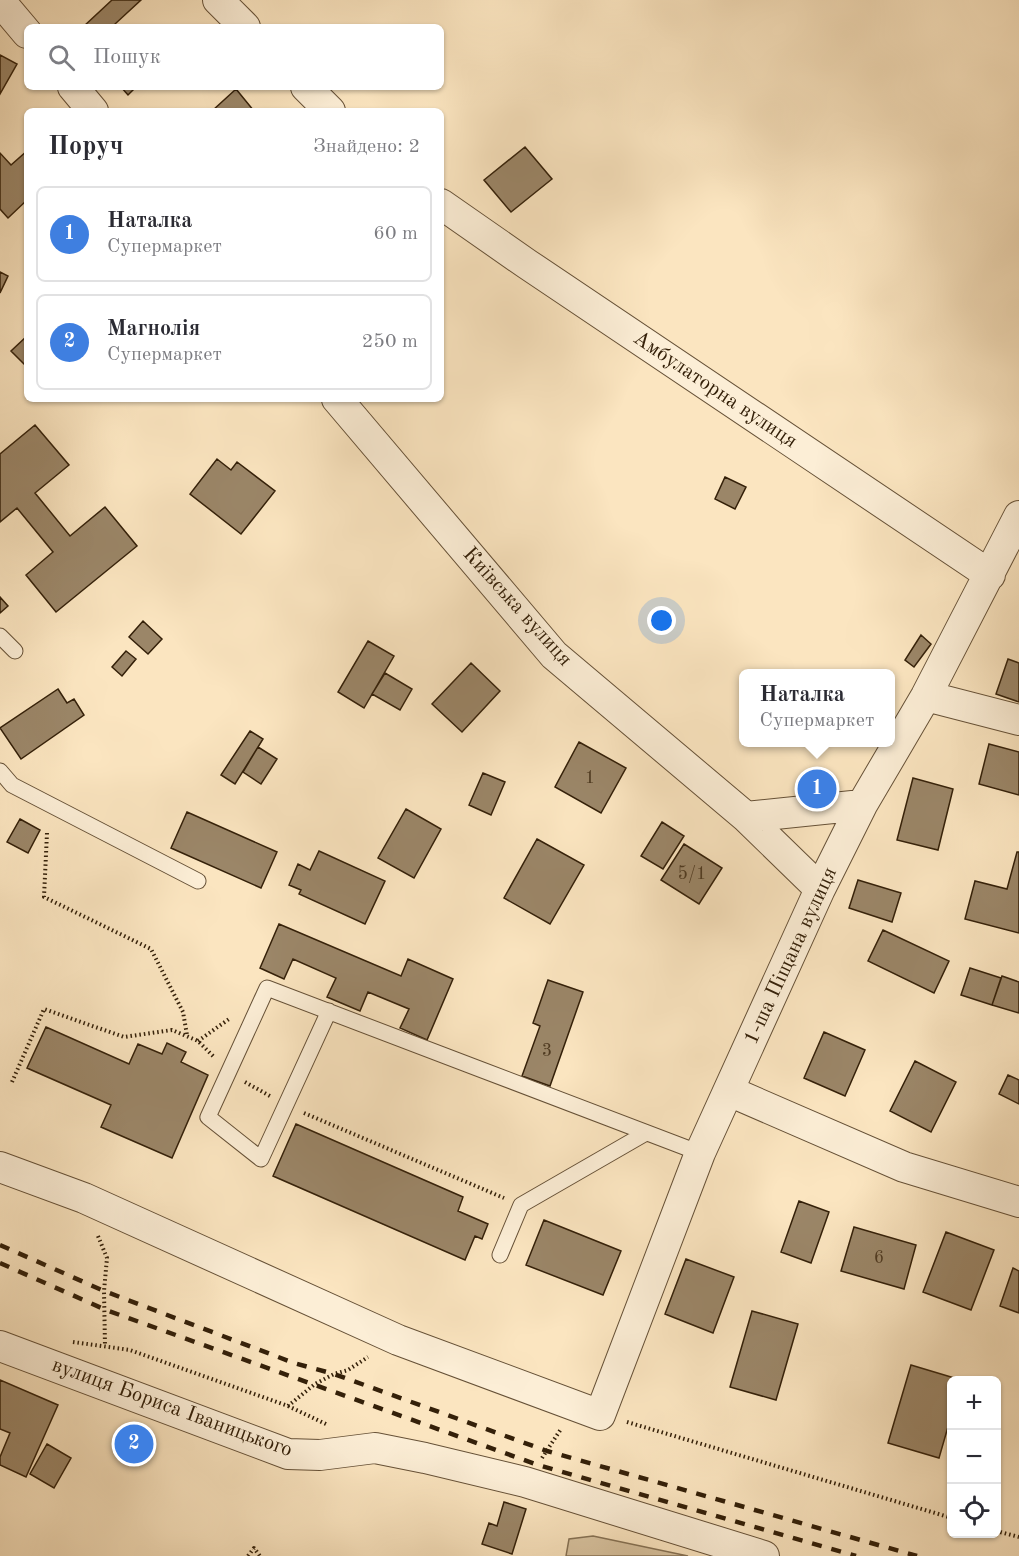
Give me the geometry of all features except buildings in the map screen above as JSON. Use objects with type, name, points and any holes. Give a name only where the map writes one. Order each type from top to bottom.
[{"type":"street","points":[[218,0],[243,24]]},
{"type":"street","points":[[0,1],[24,29]]},
{"type":"street","points":[[76,90],[90,108]]},
{"type":"street","points":[[309,90],[327,108]]},
{"type":"street","name":"Амбулаторна вулиця","points":[[444,206],[990,575]]},
{"type":"street","name":"Київська вулиця","points":[[340,402],[554,655],[746,817],[820,889]]},
{"type":"street","name":"1-ша Піщана вулиця","points":[[588,1410],[700,1153],[820,889],[862,805],[926,696],[1019,516]]},
{"type":"street","points":[[926,696],[1019,720]]},
{"type":"street","points":[[746,817],[862,805]]},
{"type":"street","points":[[729,1091],[904,1167],[1019,1202]]},
{"type":"street","points":[[0,1167],[84,1198],[398,1340],[588,1410]]},
{"type":"street","name":"вулиця Бориса Іваницького","points":[[0,1346],[288,1454],[320,1455],[375,1448],[425,1458],[525,1482],[764,1556]]},
{"type":"lane","points":[[0,636],[15,651]]},
{"type":"lane","points":[[0,771],[12,785],[198,881]]},
{"type":"lane","points":[[329,1011],[261,1159],[208,1117],[267,988],[329,1011],[700,1153]]},
{"type":"lane","points":[[500,1256],[521,1205],[646,1132]]},
{"type":"path","points":[[47,833],[44,897],[151,949],[183,1012],[187,1036]]},
{"type":"path","points":[[12,1082],[44,1008],[124,1037],[172,1030],[198,1041],[228,1072],[286,1105],[521,1205]]},
{"type":"path","points":[[84,1198],[107,1258],[104,1291],[105,1346]]},
{"type":"path","points":[[70,1341],[130,1350],[288,1406],[315,1384],[348,1370],[398,1340]]},
{"type":"path","points":[[525,1482],[588,1410],[947,1517]]},
{"type":"path","points":[[1001,1533],[1019,1538]]},
{"type":"path","points":[[248,1556],[254,1548],[260,1556]]},
{"type":"shaded area","points":[[593,1536],[688,1556],[566,1556],[569,1539]]},
{"type":"railway","points":[[0,1245],[104,1291],[294,1363],[334,1374],[547,1451],[917,1556]]},
{"type":"railway","points":[[0,1263],[106,1310],[538,1465],[856,1556]]},
{"type":"place","name":"Наталка","points":[[817,789]]},
{"type":"place","name":"Магнолія","points":[[134,1444]]}]
